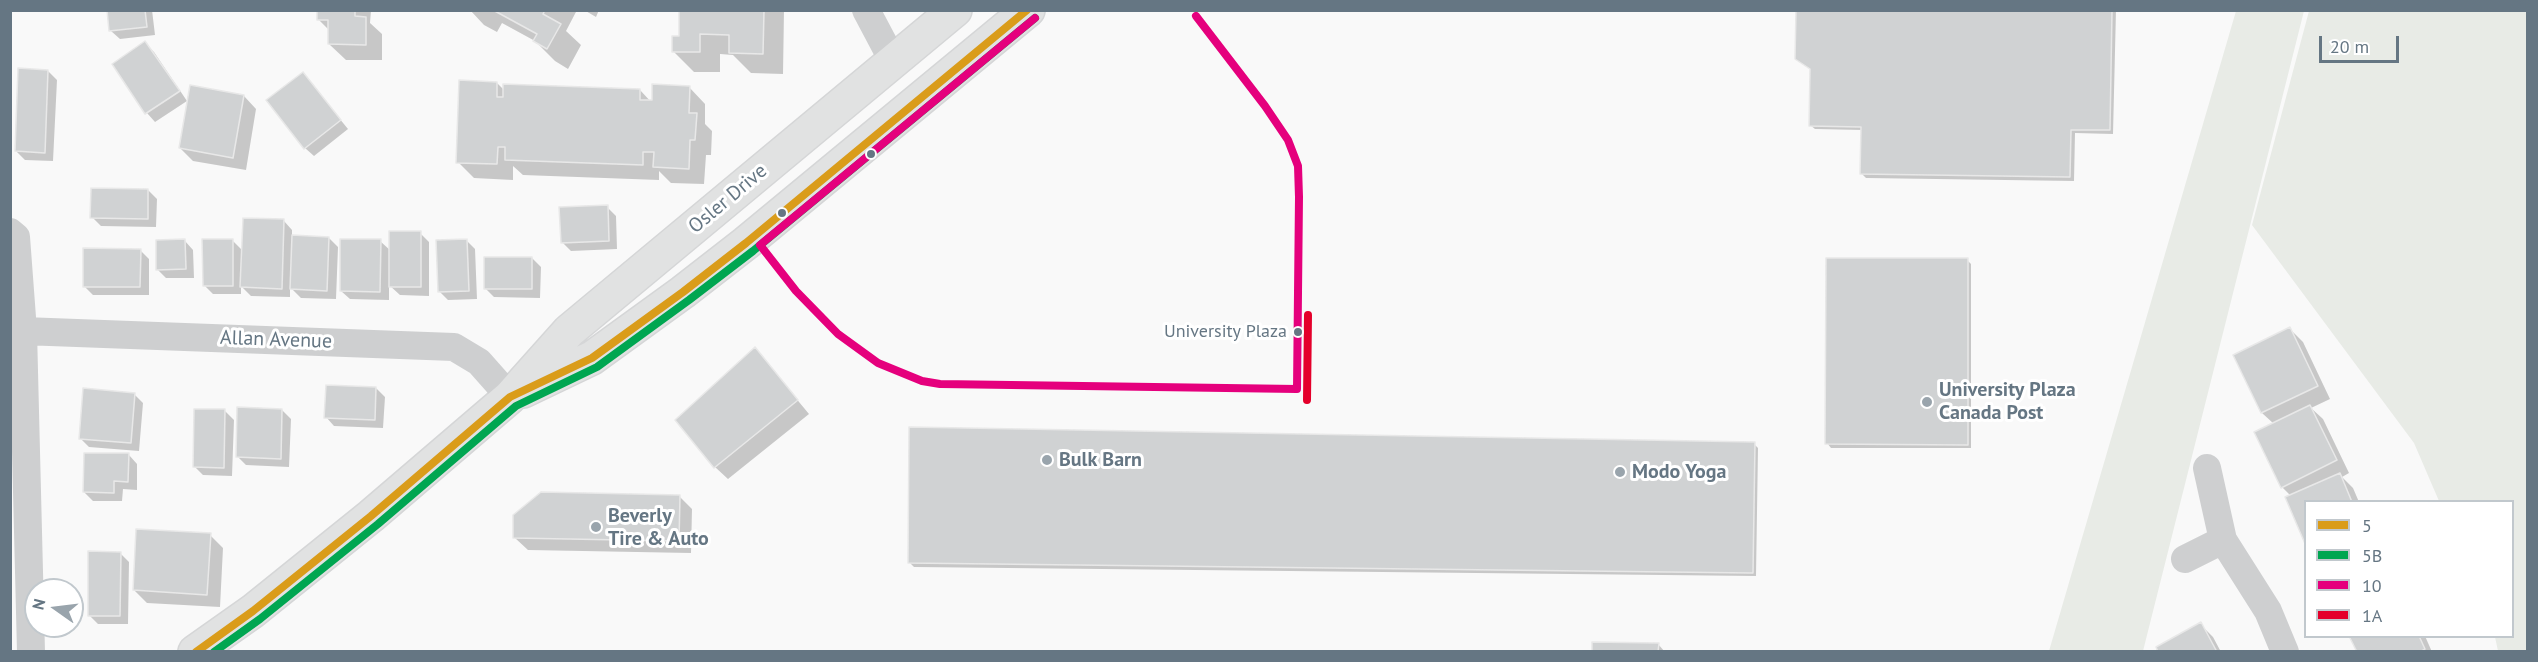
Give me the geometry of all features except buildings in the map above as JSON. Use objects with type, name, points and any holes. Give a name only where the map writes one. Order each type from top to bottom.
[{"type":"main road","name":"Osler Drive","points":[[195,651],[253,611],[371,516],[510,397],[569,331],[955,10]]},
{"type":"main road","name":"Osler Drive","points":[[510,397],[592,358],[683,292],[746,243],[1028,10]]},
{"type":"street","points":[[866,10],[893,61]]},
{"type":"street","points":[[10,232],[16,237],[22,332],[31,651]]},
{"type":"street","name":"Allan Avenue","points":[[22,332],[454,347],[479,362],[510,397]]},
{"type":"street","points":[[2207,468],[2223,540],[2268,611],[2285,651]]},
{"type":"street","points":[[2185,559],[2223,540]]},
{"type":"shaded area","points":[[2236,11],[2304,11],[2143,651],[2049,651]]},
{"type":"shaded area","points":[[2309,11],[2527,11],[2527,651],[2498,651],[2495,638],[2514,638],[2514,500],[2439,500],[2414,443],[2252,225]]},
{"type":"transit line","name":"5","points":[[196,652],[253,611],[371,516],[510,397],[592,358],[683,292],[746,243],[1027,10]]},
{"type":"transit line","name":"10","points":[[1035,18],[760,245],[796,291],[838,334],[878,363],[922,381],[940,384],[1297,389],[1298,166],[1288,140],[1265,106],[1196,16]]},
{"type":"transit line","name":"5B","points":[[214,652],[260,619],[378,524],[516,406],[597,367],[753,251],[1035,18]]},
{"type":"transit line","name":"1A","points":[[1307,400],[1308,315]]},
{"type":"place","name":"University Plaza","points":[[1298,332]]},
{"type":"place","name":"University Plaza Canada Post","points":[[1927,402]]},
{"type":"place","name":"Bulk Barn","points":[[1047,460]]},
{"type":"place","name":"Modo Yoga","points":[[1620,472]]},
{"type":"place","name":"Beverly Tire & Auto","points":[[596,527]]}]
